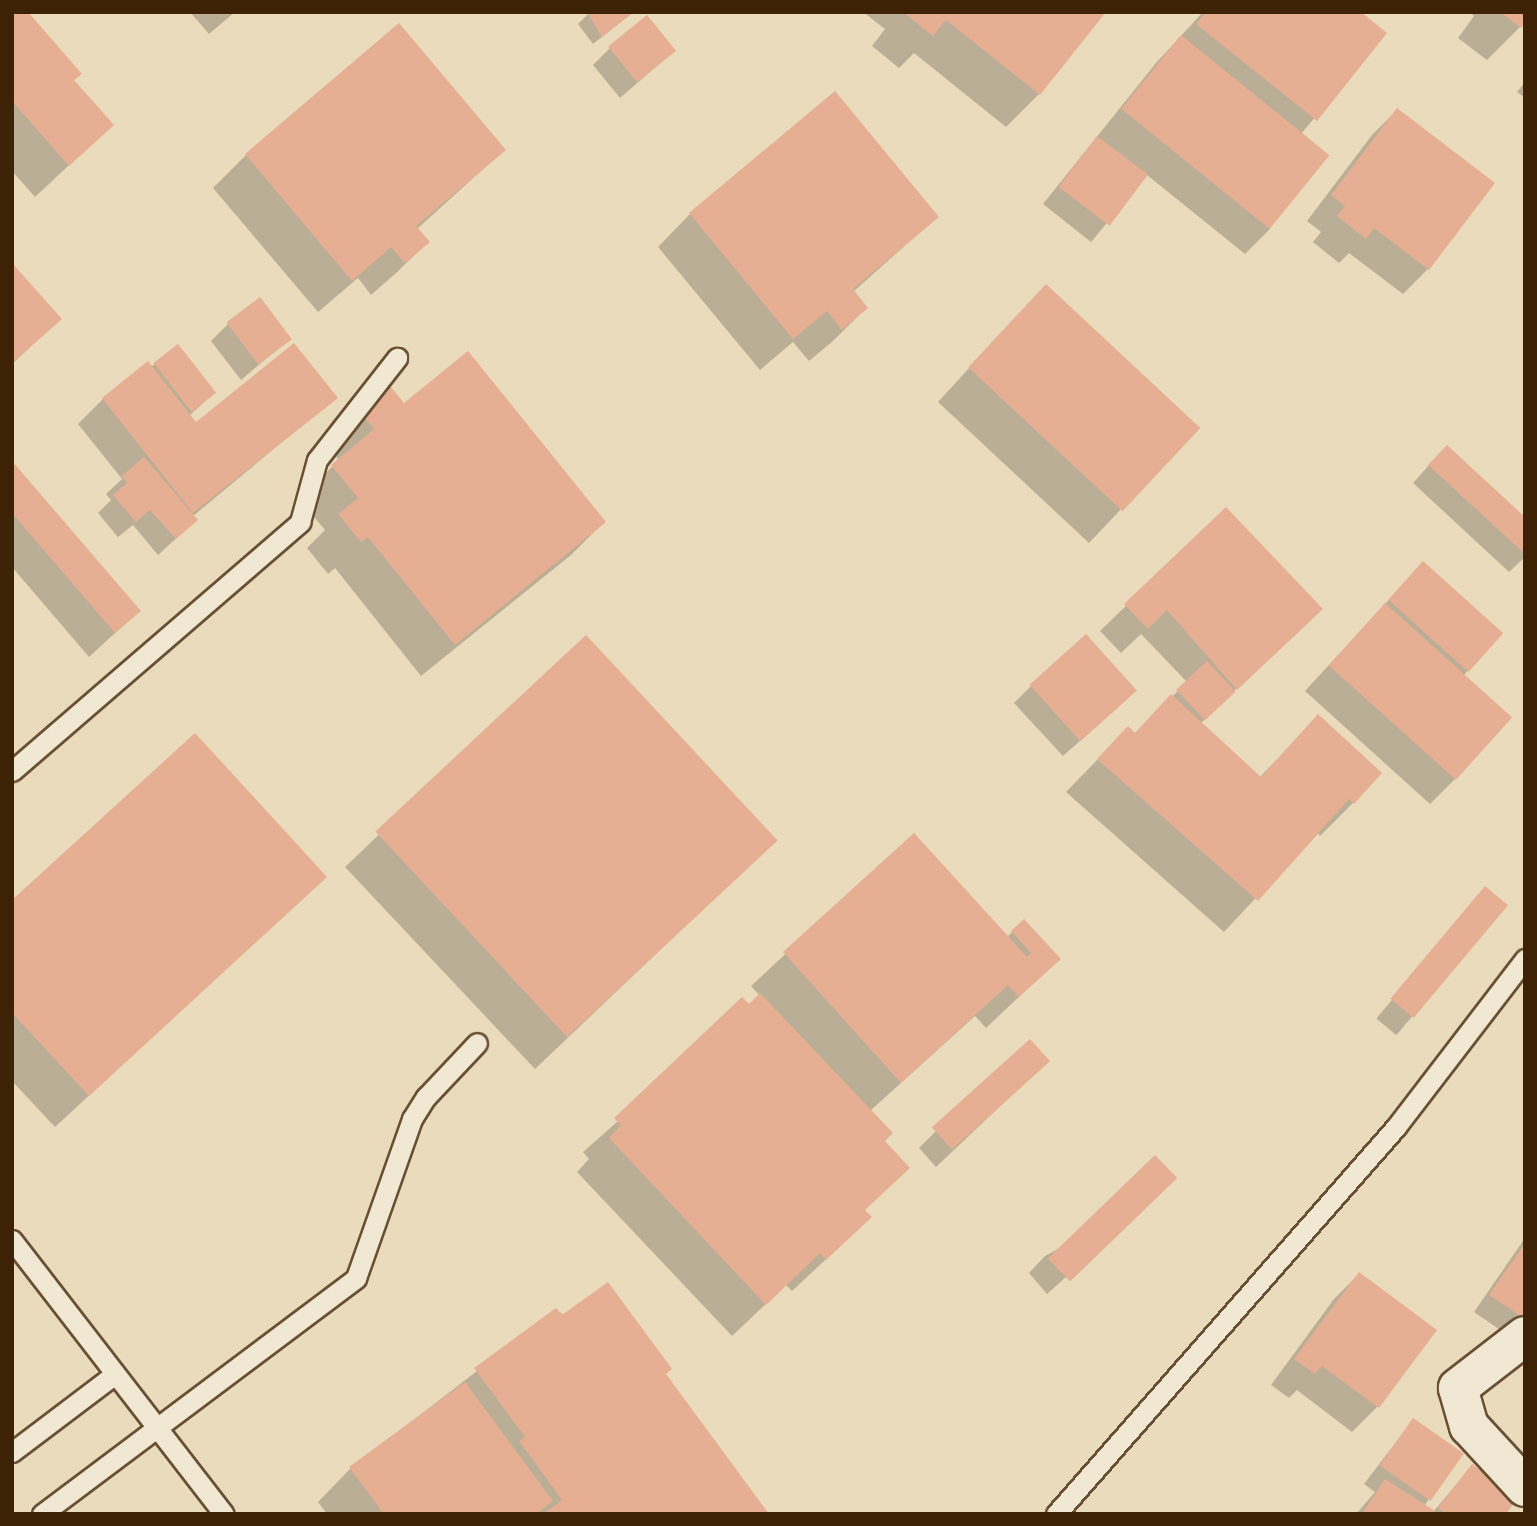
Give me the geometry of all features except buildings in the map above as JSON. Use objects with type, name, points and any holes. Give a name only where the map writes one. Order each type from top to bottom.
[{"type":"street","points":[[1525,1336],[1458,1388],[1469,1426],[1525,1486]]},
{"type":"lane","points":[[12,771],[300,522],[317,460],[397,358]]},
{"type":"lane","points":[[1056,1514],[1396,1127],[1525,959]]},
{"type":"lane","points":[[42,1514],[356,1278],[412,1119],[426,1097],[477,1043]]},
{"type":"lane","points":[[12,1240],[224,1514]]},
{"type":"lane","points":[[12,1452],[115,1374]]}]
